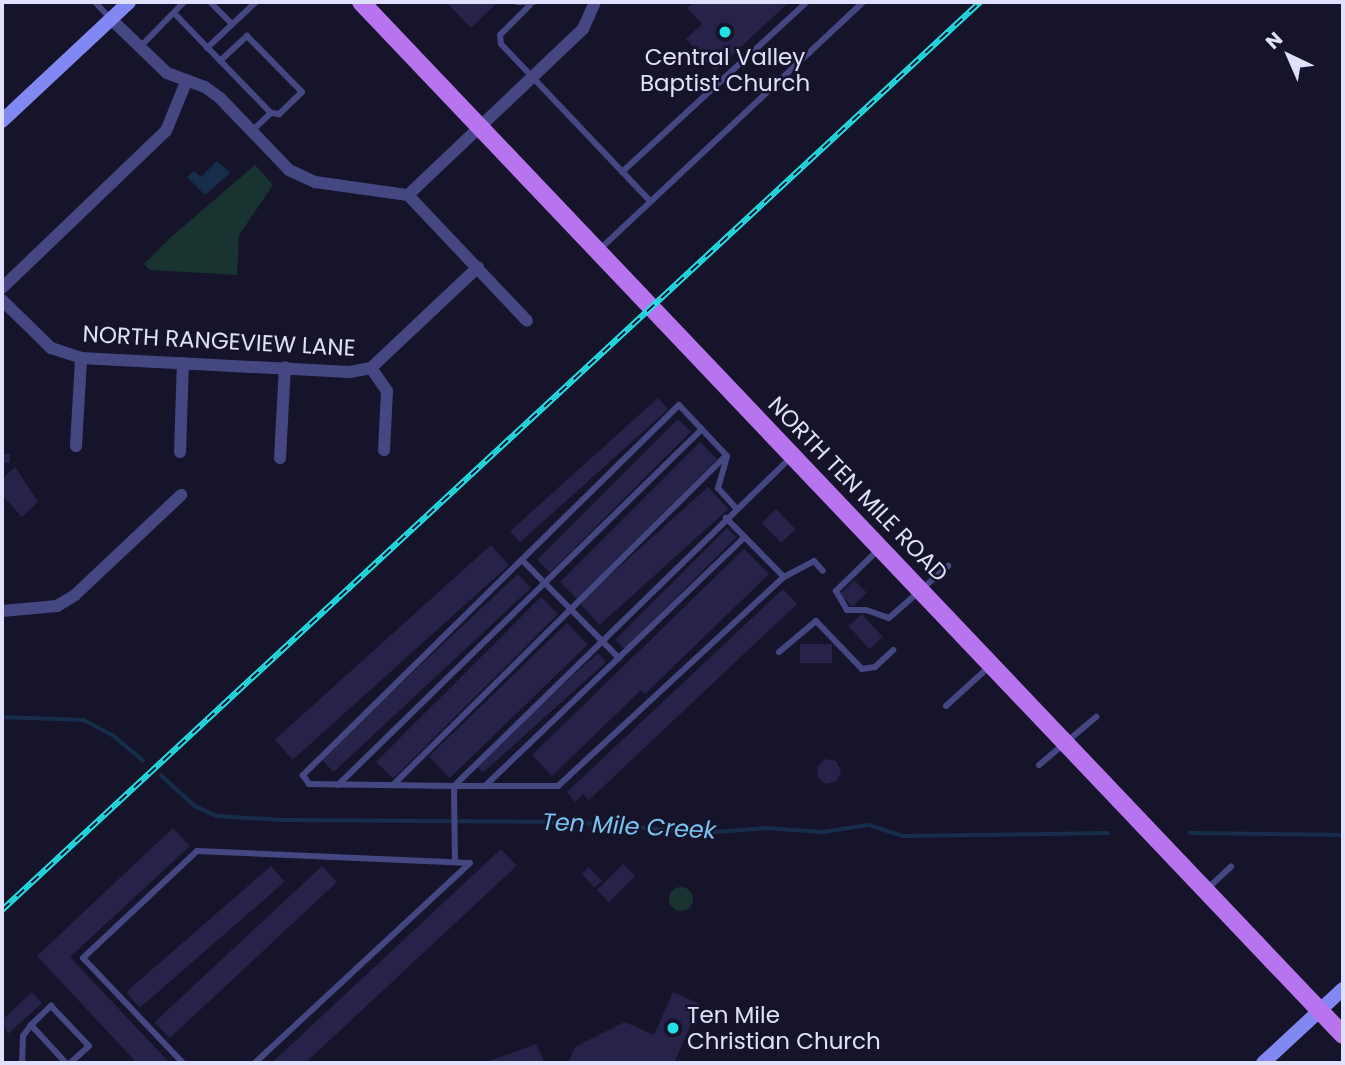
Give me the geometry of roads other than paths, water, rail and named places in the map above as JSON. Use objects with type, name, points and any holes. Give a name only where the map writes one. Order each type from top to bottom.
[{"type":"main road","name":"NORTH TEN MILE ROAD","points":[[367,3],[598,251],[1343,1035]]},
{"type":"street","points":[[2,121],[129,2]]},
{"type":"street","points":[[408,195],[583,29],[595,2]]},
{"type":"street","points":[[111,19],[167,73],[205,87],[302,178],[408,195],[527,321]]},
{"type":"street","points":[[2,288],[166,131],[186,82]]},
{"type":"street","points":[[384,450],[387,391],[371,368],[478,267]]},
{"type":"street","name":"NORTH RANGEVIEW LANE","points":[[2,300],[51,348],[80,358],[350,372],[371,368]]},
{"type":"street","points":[[76,446],[80,358]]},
{"type":"street","points":[[180,452],[183,363]]},
{"type":"street","points":[[280,458],[285,367]]},
{"type":"street","points":[[2,611],[57,606],[75,595],[180,495]]},
{"type":"street","points":[[1263,1063],[1343,989]]},
{"type":"lane","points":[[95,2],[111,19]]},
{"type":"lane","points":[[140,47],[184,2]]},
{"type":"lane","points":[[210,2],[232,24]]},
{"type":"lane","points":[[208,47],[256,2]]},
{"type":"lane","points":[[517,2],[532,3]]},
{"type":"lane","points":[[622,172],[807,2]]},
{"type":"lane","points":[[598,251],[863,2]]},
{"type":"lane","points":[[532,3],[499,40],[532,79],[650,201]]},
{"type":"lane","points":[[175,14],[208,47],[220,61],[271,113],[279,114],[302,92],[247,36],[220,61]]},
{"type":"lane","points":[[252,131],[271,113]]},
{"type":"lane","points":[[727,456],[679,405],[303,775],[309,784],[558,786],[784,577],[814,561],[823,571]]},
{"type":"lane","points":[[338,785],[702,429]]},
{"type":"lane","points":[[727,456],[718,488],[736,508]]},
{"type":"lane","points":[[393,785],[727,456]]},
{"type":"lane","points":[[455,862],[454,786],[736,508],[793,456]]},
{"type":"lane","points":[[726,518],[784,577]]},
{"type":"lane","points":[[485,786],[745,537]]},
{"type":"lane","points":[[880,548],[836,591],[847,610],[866,610],[890,618],[919,589],[948,566]]},
{"type":"lane","points":[[522,560],[619,658]]},
{"type":"lane","points":[[779,652],[816,621],[862,669],[875,667],[893,650]]},
{"type":"lane","points":[[946,706],[991,664]]},
{"type":"lane","points":[[1039,765],[1096,717]]},
{"type":"lane","points":[[183,1063],[83,958],[197,851],[470,863],[255,1063]]},
{"type":"lane","points":[[1205,891],[1231,867]]},
{"type":"lane","points":[[22,1063],[23,1035],[31,1025],[51,1006],[89,1046],[68,1063],[31,1025]]},
{"type":"water","points":[[217,161],[230,173],[205,195],[187,177],[194,171],[201,177]]},
{"type":"waterway","name":"Ten Mile Creek","points":[[2,717],[84,720],[114,736],[143,760]]},
{"type":"waterway","name":"Ten Mile Creek","points":[[161,775],[195,806],[216,816],[283,820],[572,822],[704,833],[766,828],[823,832],[869,825],[902,836],[1108,833]]},
{"type":"waterway","name":"Ten Mile Creek","points":[[1190,833],[1343,835]]},
{"type":"railway","points":[[2,910],[980,2]]},
{"type":"place","name":"Central Valley Baptist Church","points":[[725,32]]},
{"type":"place","name":"Ten Mile Christian Church","points":[[673,1028]]}]
